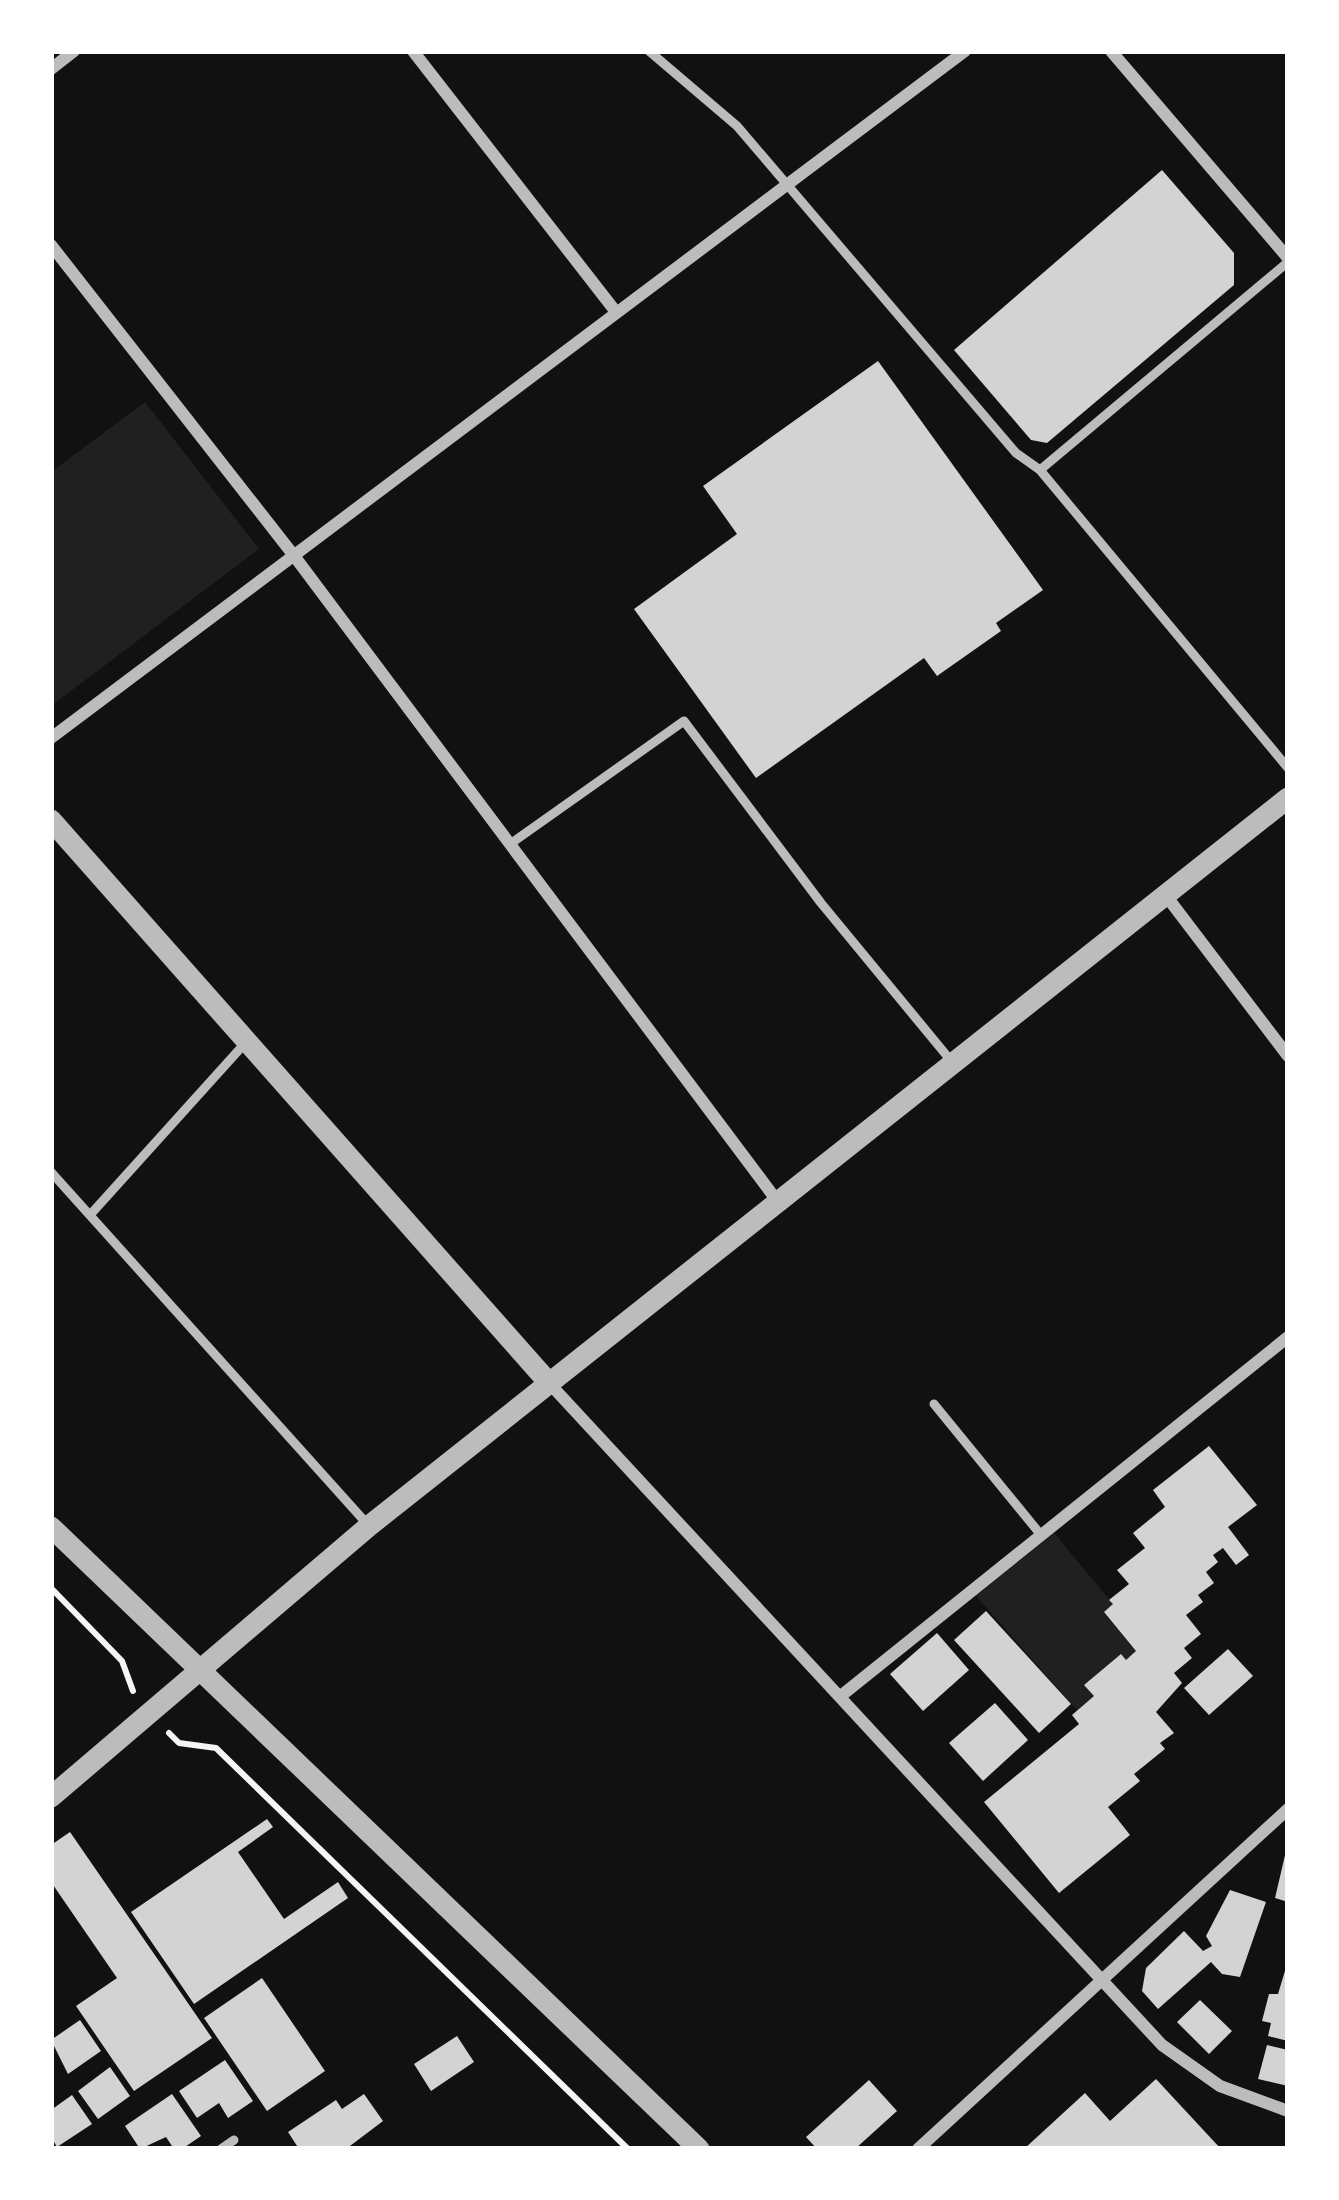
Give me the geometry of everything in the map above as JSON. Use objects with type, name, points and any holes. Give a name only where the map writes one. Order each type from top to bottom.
[{"type":"street","points":[[51,69],[74,51]]},
{"type":"street","points":[[412,51],[616,312]]},
{"type":"street","points":[[51,738],[964,51]]},
{"type":"street","points":[[1112,51],[1288,260]]},
{"type":"street","points":[[51,245],[295,557],[778,1202]]},
{"type":"street","points":[[51,1796],[152,1715],[369,1526],[1163,892],[1288,798]]},
{"type":"street","points":[[51,820],[549,1383],[842,1695],[1101,1982],[1189,2067],[1220,2086],[1288,2111]]},
{"type":"street","points":[[1163,892],[1288,1056]]},
{"type":"street","points":[[842,1695],[1288,1337]]},
{"type":"street","points":[[51,1527],[699,2149]]},
{"type":"street","points":[[918,2149],[1288,1810]]},
{"type":"lane","points":[[649,51],[737,126],[785,188],[1016,453],[1040,470],[1288,768]]},
{"type":"lane","points":[[1040,470],[1288,260]]},
{"type":"lane","points":[[509,844],[684,721],[820,903],[952,1062]]},
{"type":"lane","points":[[90,1215],[249,1039]]},
{"type":"lane","points":[[51,1172],[369,1526]]},
{"type":"lane","points":[[934,1404],[1041,1535]]},
{"type":"lane","points":[[221,2149],[234,2140]]},
{"type":"path","points":[[51,1588],[122,1661],[130,1687],[179,1743],[216,1748],[628,2149]]},
{"type":"shaded area","points":[[145,402],[259,549],[51,706],[51,472]]},
{"type":"shaded area","points":[[1054,1533],[1113,1604],[1104,1613],[1136,1651],[1126,1660],[1121,1654],[1085,1684],[1094,1696],[1077,1710],[976,1596]]},
{"type":"building","points":[[1162,170],[1234,253],[1234,285],[1047,443],[1031,440],[954,350]]},
{"type":"building","points":[[878,361],[1043,590],[996,623],[1001,631],[937,676],[924,658],[756,778],[634,609],[737,534],[703,486]]},
{"type":"building","points":[[1209,1446],[1257,1505],[1228,1527],[1249,1555],[1236,1565],[1223,1548],[1213,1555],[1218,1562],[1206,1572],[1214,1583],[1198,1595],[1203,1602],[1186,1615],[1201,1634],[1184,1648],[1192,1658],[1174,1673],[1182,1683],[1156,1712],[1174,1733],[1160,1743],[1165,1749],[1134,1774],[1140,1781],[1108,1807],[1130,1835],[1059,1893],[984,1802],[1079,1724],[1072,1715],[1094,1696],[1084,1685],[1121,1654],[1126,1660],[1136,1651],[1104,1612],[1113,1604],[1109,1600],[1129,1584],[1117,1570],[1145,1548],[1133,1533],[1165,1507],[1153,1490]]},
{"type":"building","points":[[986,1611],[1071,1704],[1039,1733],[954,1640]]},
{"type":"building","points":[[937,1633],[969,1670],[923,1711],[890,1674]]},
{"type":"building","points":[[1228,1649],[1253,1676],[1209,1715],[1184,1688]]},
{"type":"building","points":[[995,1703],[1028,1740],[983,1781],[949,1743]]},
{"type":"building","points":[[267,1819],[273,1827],[238,1852],[284,1919],[338,1882],[348,1898],[194,2004],[131,1912]]},
{"type":"building","points":[[70,1832],[212,2038],[134,2091],[76,2006],[117,1978],[51,1882],[51,1845]]},
{"type":"building","points":[[1288,1851],[1288,1902],[1275,1898]]},
{"type":"building","points":[[1230,1890],[1266,1902],[1240,1977],[1222,1974],[1211,1962],[1158,2009],[1142,1991],[1146,1968],[1184,1931],[1203,1951],[1212,1946],[1206,1936]]},
{"type":"building","points":[[1288,1961],[1288,2041],[1268,2036],[1271,2023],[1262,2021],[1269,1994],[1278,1994]]},
{"type":"building","points":[[262,1978],[325,2071],[267,2111],[204,2018]]},
{"type":"building","points":[[1200,2000],[1232,2031],[1209,2054],[1177,2022]]},
{"type":"building","points":[[80,2020],[101,2051],[68,2074],[51,2040]]},
{"type":"building","points":[[457,2036],[474,2062],[431,2091],[414,2064]]},
{"type":"building","points":[[1267,2045],[1288,2050],[1288,2086],[1258,2079]]},
{"type":"building","points":[[225,2060],[253,2101],[228,2118],[219,2103],[197,2118],[179,2091]]},
{"type":"building","points":[[110,2067],[130,2096],[98,2119],[78,2091]]},
{"type":"building","points":[[1156,2079],[1221,2149],[1024,2149],[1085,2093],[1110,2121]]},
{"type":"building","points":[[869,2080],[897,2111],[855,2149],[817,2149],[806,2137]]},
{"type":"building","points":[[172,2094],[201,2136],[182,2149],[174,2149],[166,2137],[140,2149],[125,2126]]},
{"type":"building","points":[[364,2094],[383,2121],[346,2149],[299,2149],[288,2132],[336,2100],[342,2109]]},
{"type":"building","points":[[72,2095],[92,2124],[57,2147],[51,2137],[51,2110]]}]
